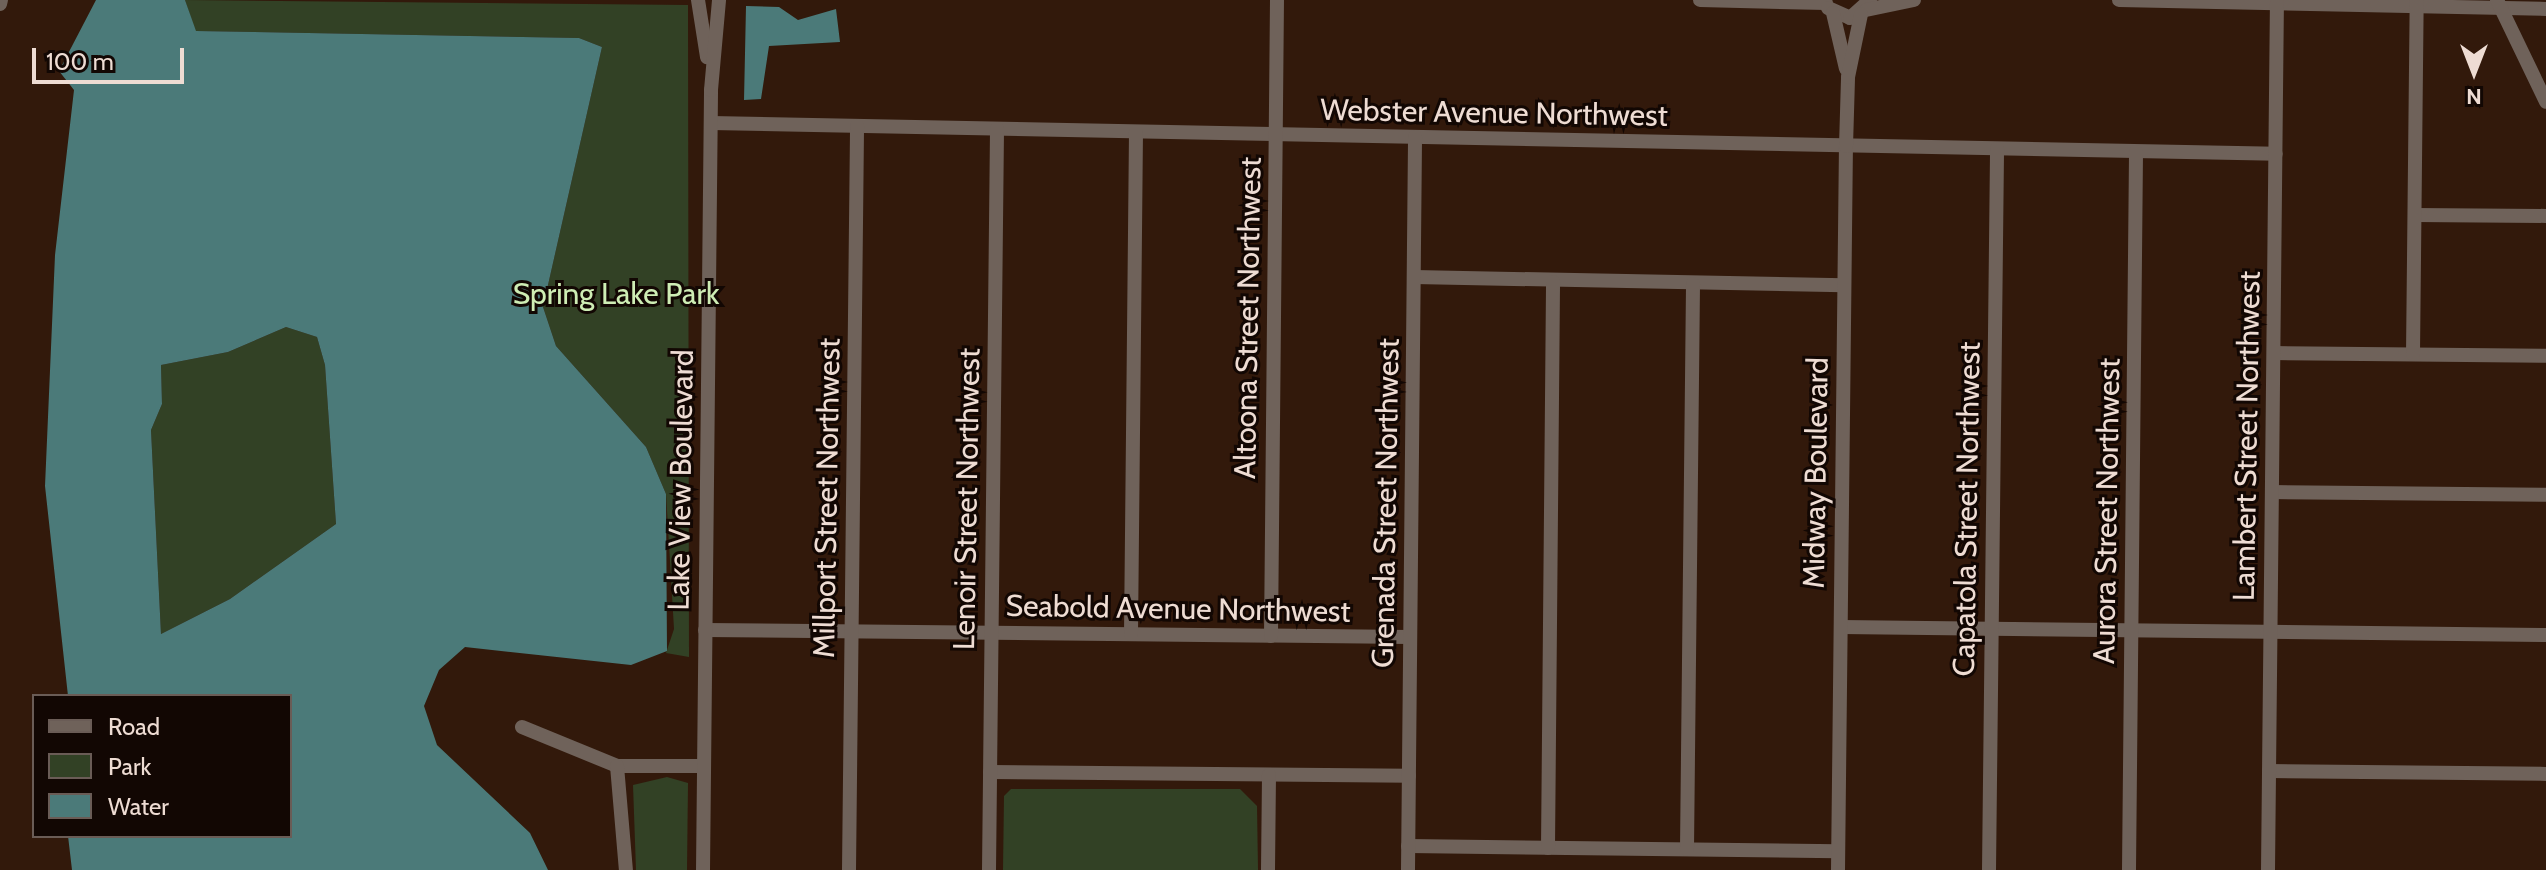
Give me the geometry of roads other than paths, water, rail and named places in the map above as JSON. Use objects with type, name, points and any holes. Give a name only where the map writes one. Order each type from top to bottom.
[{"type":"street","name":"Lake View Boulevard","points":[[698,0],[711,90]]},
{"type":"street","name":"Lake View Boulevard","points":[[703,870],[711,90],[719,0]]},
{"type":"street","name":"Altoona Street Northwest","points":[[1271,636],[1277,0]]},
{"type":"street","points":[[1700,0],[1866,8],[1914,0]]},
{"type":"street","points":[[2119,0],[2498,4],[2546,9]]},
{"type":"street","name":"Lambert Street Northwest","points":[[2268,870],[2277,3]]},
{"type":"street","points":[[2413,354],[2417,3]]},
{"type":"street","points":[[2498,4],[2546,102]]},
{"type":"street","name":"Midway Boulevard","points":[[1828,5],[1848,77]]},
{"type":"street","name":"Midway Boulevard","points":[[1838,870],[1848,77],[1866,8]]},
{"type":"street","name":"Webster Avenue Northwest","points":[[711,123],[2276,154]]},
{"type":"street","name":"Millport Street Northwest","points":[[849,870],[857,126]]},
{"type":"street","name":"Lenoir Street Northwest","points":[[989,870],[997,129]]},
{"type":"street","points":[[1131,634],[1136,132]]},
{"type":"street","name":"Grenada Street Northwest","points":[[1408,870],[1415,137]]},
{"type":"street","name":"Capatola Street Northwest","points":[[1989,870],[1997,149]]},
{"type":"street","name":"Aurora Street Northwest","points":[[2129,870],[2136,152]]},
{"type":"street","points":[[2415,215],[2546,216]]},
{"type":"street","points":[[1414,277],[1553,282],[1844,285]]},
{"type":"street","points":[[1548,848],[1553,282]]},
{"type":"street","points":[[1687,849],[1693,284]]},
{"type":"street","points":[[2274,353],[2546,356]]},
{"type":"street","points":[[2272,492],[2546,495]]},
{"type":"street","points":[[1841,627],[2546,635]]},
{"type":"street","name":"Seabold Avenue Northwest","points":[[705,630],[1410,637]]},
{"type":"street","points":[[522,727],[617,766],[704,766]]},
{"type":"street","points":[[617,766],[626,870]]},
{"type":"street","points":[[2269,771],[2546,774]]},
{"type":"street","points":[[990,772],[1409,776]]},
{"type":"street","points":[[1268,870],[1269,775]]},
{"type":"street","points":[[1408,846],[1838,851]]},
{"type":"water","points":[[96,0],[185,0],[196,31],[579,38],[602,47],[543,307],[556,346],[646,447],[666,494],[667,651],[631,665],[465,647],[439,670],[424,706],[437,745],[530,833],[548,870],[72,870],[68,838],[292,838],[292,694],[68,694],[45,486],[55,255],[74,90],[59,71]],"holes":[[[286,327],[317,337],[325,365],[336,524],[230,599],[161,634],[151,430],[162,404],[161,365],[228,352]]]},
{"type":"water","points":[[746,6],[779,7],[798,20],[836,9],[840,42],[769,46],[761,99],[744,100]]},
{"type":"park label","name":"Spring Lake Park","points":[[616,294]]}]
